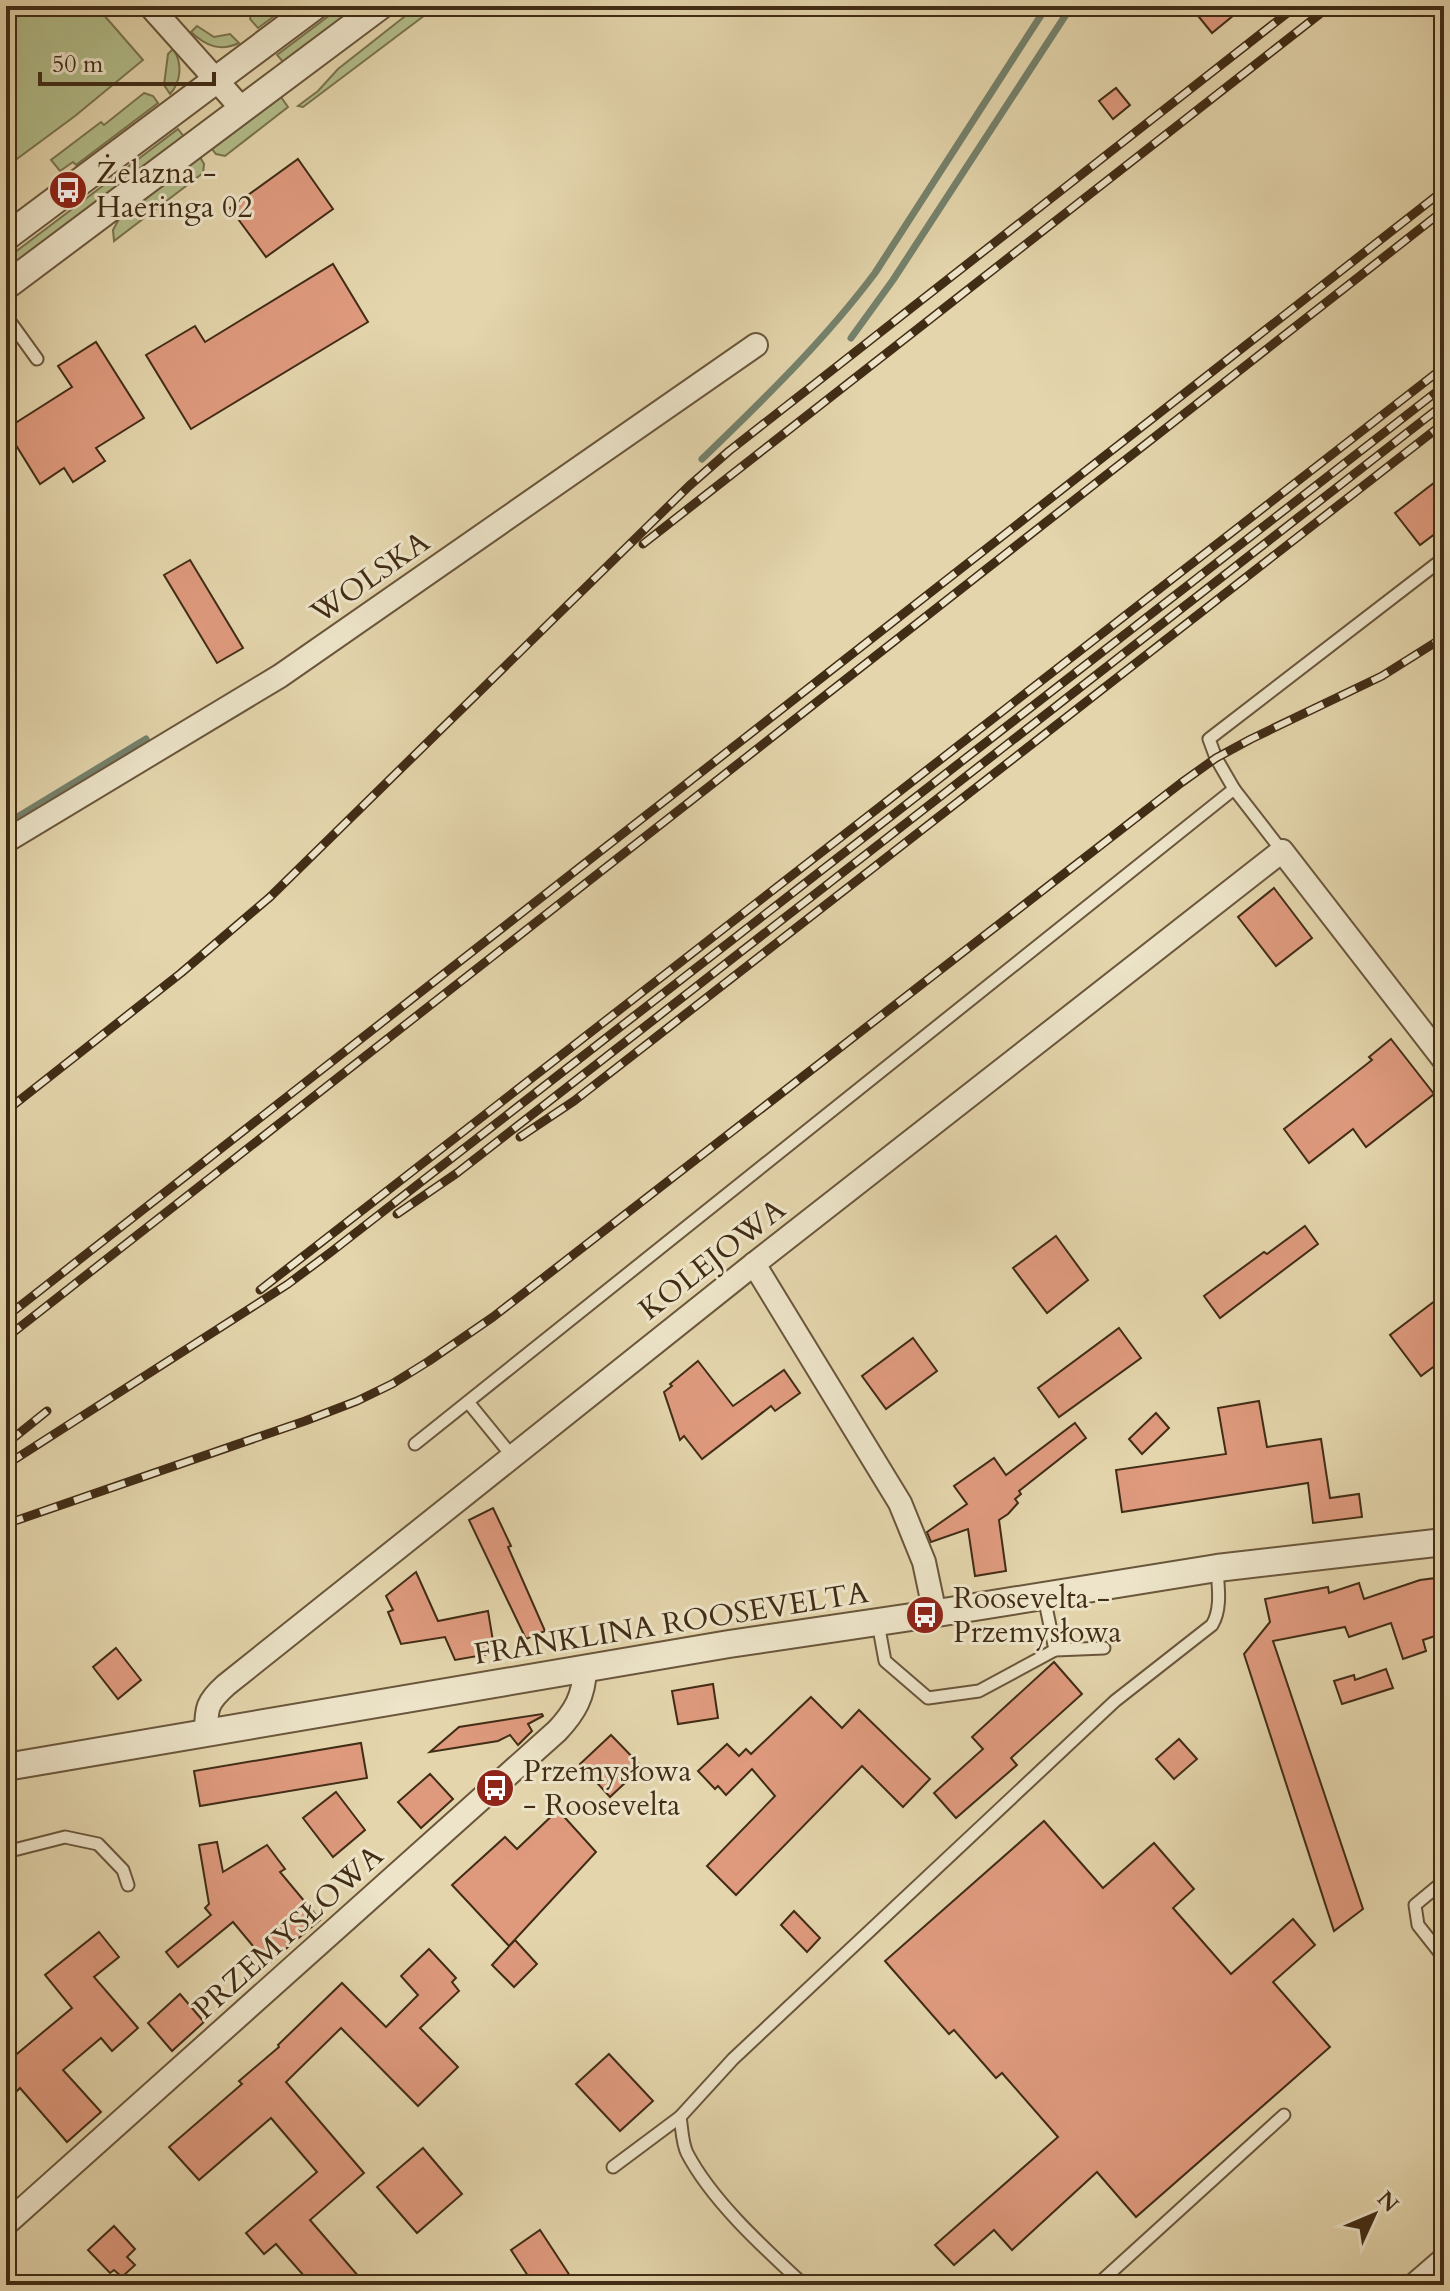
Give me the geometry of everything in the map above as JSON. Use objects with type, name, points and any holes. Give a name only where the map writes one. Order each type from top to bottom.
[{"type":"street","points":[[150,6],[243,110]]},
{"type":"street","points":[[6,237],[315,6]]},
{"type":"street","points":[[6,286],[380,6]]},
{"type":"street","name":"WOLSKA","points":[[6,841],[280,676],[756,345]]},
{"type":"street","points":[[1282,851],[1444,1060]]},
{"type":"street","name":"KOLEJOWA","points":[[206,1733],[206,1710],[213,1697],[754,1264],[1282,851]]},
{"type":"street","points":[[754,1264],[900,1503],[924,1562],[935,1614]]},
{"type":"street","name":"FRANKLINA ROOSEVELTA","points":[[6,1767],[729,1644],[1217,1568],[1444,1542]]},
{"type":"street","name":"PRZEMYSŁOWA","points":[[6,2224],[557,1731],[571,1717],[580,1701],[585,1669]]},
{"type":"street","points":[[1414,2285],[1444,2259]]},
{"type":"lane","points":[[6,316],[37,359]]},
{"type":"lane","points":[[1282,851],[1234,789],[1209,739],[1444,558]]},
{"type":"lane","points":[[415,1444],[1234,789]]},
{"type":"lane","points":[[468,1402],[512,1456]]},
{"type":"lane","points":[[613,2167],[680,2117],[733,2059],[1115,1701],[1212,1625],[1217,1618],[1217,1568]]},
{"type":"lane","points":[[1044,1597],[1055,1650]]},
{"type":"lane","points":[[878,1622],[885,1661],[928,1698],[979,1691],[1055,1650],[1104,1648]]},
{"type":"lane","points":[[6,1852],[65,1837],[98,1844],[123,1870],[128,1885]]},
{"type":"lane","points":[[1444,1881],[1415,1905],[1418,1925],[1444,1958]]},
{"type":"lane","points":[[1097,2285],[1284,2115]]},
{"type":"lane","points":[[680,2117],[685,2150],[711,2189],[804,2285]]},
{"type":"green space","points":[[6,6],[96,6],[143,60],[6,167]]},
{"type":"green space","points":[[258,6],[288,6],[258,28],[250,19],[252,11]]},
{"type":"green space","points":[[342,6],[360,6],[284,63],[277,55]]},
{"type":"green space","points":[[418,6],[437,6],[303,107],[298,106],[318,91],[338,69]]},
{"type":"green space","points":[[197,26],[214,37],[230,34],[239,43],[226,47],[208,44],[191,32]]},
{"type":"green space","points":[[173,49],[179,72],[177,84],[170,94],[164,85],[168,54]]},
{"type":"green space","points":[[144,93],[153,96],[158,103],[76,165],[73,162],[60,171],[51,160],[101,122],[104,125]]},
{"type":"green space","points":[[281,97],[288,107],[225,156],[216,154],[212,149]]},
{"type":"green space","points":[[178,129],[185,138],[6,272],[6,259]]},
{"type":"green space","points":[[200,157],[204,164],[203,173],[114,241],[113,230],[119,219]]},
{"type":"building","points":[[1190,6],[1245,6],[1212,33]]},
{"type":"building","points":[[1116,88],[1130,105],[1113,119],[1099,101]]},
{"type":"building","points":[[298,159],[333,209],[266,257],[230,208]]},
{"type":"building","points":[[333,264],[368,322],[191,429],[146,355],[195,326],[205,342]]},
{"type":"building","points":[[96,342],[144,418],[96,448],[105,461],[73,482],[64,468],[40,484],[6,429],[72,387],[58,366]]},
{"type":"building","points":[[1444,475],[1444,527],[1420,545],[1395,513]]},
{"type":"building","points":[[190,560],[243,648],[217,663],[164,575]]},
{"type":"building","points":[[1274,888],[1312,938],[1276,966],[1238,917]]},
{"type":"building","points":[[1391,1039],[1434,1094],[1366,1147],[1353,1129],[1309,1163],[1284,1129],[1372,1060],[1369,1057]]},
{"type":"building","points":[[1305,1226],[1318,1244],[1220,1318],[1204,1296]]},
{"type":"building","points":[[1056,1236],[1088,1280],[1047,1313],[1013,1268]]},
{"type":"building","points":[[1444,1294],[1444,1359],[1421,1376],[1390,1335]]},
{"type":"building","points":[[1119,1328],[1141,1358],[1059,1417],[1038,1388]]},
{"type":"building","points":[[913,1338],[937,1371],[886,1409],[862,1376]]},
{"type":"building","points":[[698,1361],[733,1406],[784,1370],[800,1393],[775,1411],[771,1406],[702,1459],[684,1436],[680,1440],[664,1392]]},
{"type":"building","points":[[1259,1401],[1267,1447],[1321,1439],[1330,1498],[1359,1494],[1362,1517],[1313,1523],[1308,1483],[1122,1512],[1116,1470],[1226,1454],[1218,1408]]},
{"type":"building","points":[[1156,1413],[1169,1428],[1142,1454],[1129,1439]]},
{"type":"building","points":[[1075,1423],[1086,1438],[1019,1491],[1021,1494],[1015,1499],[1018,1503],[999,1520],[1006,1571],[975,1576],[968,1529],[931,1542],[927,1532],[967,1504],[954,1486],[994,1458],[1006,1475]]},
{"type":"building","points":[[493,1508],[545,1631],[526,1639],[469,1520]]},
{"type":"building","points":[[416,1572],[438,1621],[488,1611],[495,1653],[455,1660],[445,1637],[401,1644],[388,1612],[393,1610],[386,1596]]},
{"type":"building","points":[[1444,1577],[1444,1633],[1423,1640],[1426,1651],[1403,1659],[1391,1623],[1349,1637],[1345,1627],[1273,1641],[1363,1909],[1334,1931],[1244,1654],[1270,1622],[1265,1599],[1328,1587],[1329,1593],[1359,1583],[1364,1599],[1420,1580]]},
{"type":"building","points":[[116,1648],[141,1680],[118,1699],[93,1667]]},
{"type":"building","points":[[1054,1662],[1082,1694],[1011,1758],[1017,1765],[956,1818],[934,1793],[983,1749],[972,1737]]},
{"type":"building","points":[[1386,1669],[1393,1688],[1342,1704],[1334,1681],[1354,1675],[1355,1680]]},
{"type":"building","points":[[713,1684],[718,1718],[678,1724],[672,1691]]},
{"type":"building","points":[[811,1697],[842,1728],[859,1710],[930,1779],[903,1807],[862,1766],[736,1895],[707,1866],[775,1796],[752,1769],[726,1795],[718,1786],[715,1789],[698,1771],[727,1744],[739,1756],[746,1749],[751,1754]]},
{"type":"building","points":[[542,1714],[528,1724],[532,1731],[518,1745],[510,1735],[498,1741],[430,1752],[459,1727]]},
{"type":"building","points":[[611,1735],[642,1767],[610,1797],[580,1764]]},
{"type":"building","points":[[1179,1739],[1197,1759],[1174,1779],[1156,1759]]},
{"type":"building","points":[[361,1743],[367,1778],[200,1806],[194,1771]]},
{"type":"building","points":[[430,1774],[453,1799],[421,1828],[398,1802]]},
{"type":"building","points":[[336,1792],[365,1830],[333,1857],[303,1818]]},
{"type":"building","points":[[558,1810],[596,1852],[509,1946],[452,1885],[505,1837],[517,1849]]},
{"type":"building","points":[[1044,1821],[1103,1888],[1154,1843],[1194,1889],[1173,1908],[1231,1974],[1293,1919],[1315,1945],[1273,1982],[1330,2047],[1136,2217],[1097,2172],[1012,2250],[994,2230],[954,2265],[935,2245],[1058,2137],[1002,2073],[996,2078],[954,2030],[949,2034],[885,1961]]},
{"type":"building","points":[[217,1842],[223,1872],[267,1845],[285,1869],[280,1872],[320,1920],[268,1964],[233,1922],[178,1967],[166,1952],[211,1915],[205,1908],[209,1904],[199,1845]]},
{"type":"building","points":[[794,1911],[820,1938],[807,1952],[781,1925]]},
{"type":"building","points":[[99,1932],[119,1957],[94,1977],[138,2028],[112,2051],[101,2038],[63,2070],[101,2112],[67,2142],[20,2088],[15,2093],[6,2082],[6,2063],[72,2008],[45,1975]]},
{"type":"building","points":[[515,1940],[537,1964],[514,1987],[492,1965]]},
{"type":"building","points":[[429,1949],[456,1978],[452,1982],[459,1991],[420,2028],[458,2067],[418,2106],[341,2028],[286,2082],[364,2173],[310,2220],[366,2285],[312,2285],[276,2244],[264,2254],[246,2233],[317,2172],[271,2118],[199,2180],[169,2147],[242,2084],[239,2081],[279,2047],[342,1983],[386,2027],[418,1995],[401,1976]]},
{"type":"building","points":[[180,1994],[204,2022],[172,2051],[148,2023]]},
{"type":"building","points":[[609,2054],[653,2101],[620,2131],[576,2084]]},
{"type":"building","points":[[423,2148],[462,2194],[417,2233],[377,2187]]},
{"type":"building","points":[[114,2226],[135,2249],[127,2257],[135,2265],[122,2277],[114,2270],[110,2273],[88,2250]]},
{"type":"building","points":[[540,2230],[576,2285],[534,2285],[511,2250]]},
{"type":"waterway","points":[[702,459],[814,346],[875,273],[1047,6]]},
{"type":"waterway","points":[[851,338],[893,280],[1067,13]]},
{"type":"waterway","points":[[6,824],[146,739]]},
{"type":"railway","points":[[643,544],[1330,6]]},
{"type":"railway","points":[[6,1111],[181,973],[270,897],[689,486],[729,451],[1295,7]]},
{"type":"railway","points":[[6,1317],[1444,190]]},
{"type":"railway","points":[[6,1338],[1444,210]]},
{"type":"railway","points":[[260,1290],[1444,367]]},
{"type":"railway","points":[[6,1465],[288,1284],[331,1252],[1444,386]]},
{"type":"railway","points":[[397,1214],[457,1173],[1444,404]]},
{"type":"railway","points":[[520,1137],[574,1101],[1444,423]]},
{"type":"railway","points":[[6,1524],[305,1421],[392,1384],[493,1317],[1216,758],[1382,676],[1444,637]]},
{"type":"railway","points":[[6,1444],[47,1411]]},
{"type":"place","name":"Żelazna - Haeringa 02","points":[[68,190]]},
{"type":"place","name":"Roosevelta - Przemysłowa","points":[[925,1615]]},
{"type":"place","name":"Przemysłowa - Roosevelta","points":[[495,1788]]}]
